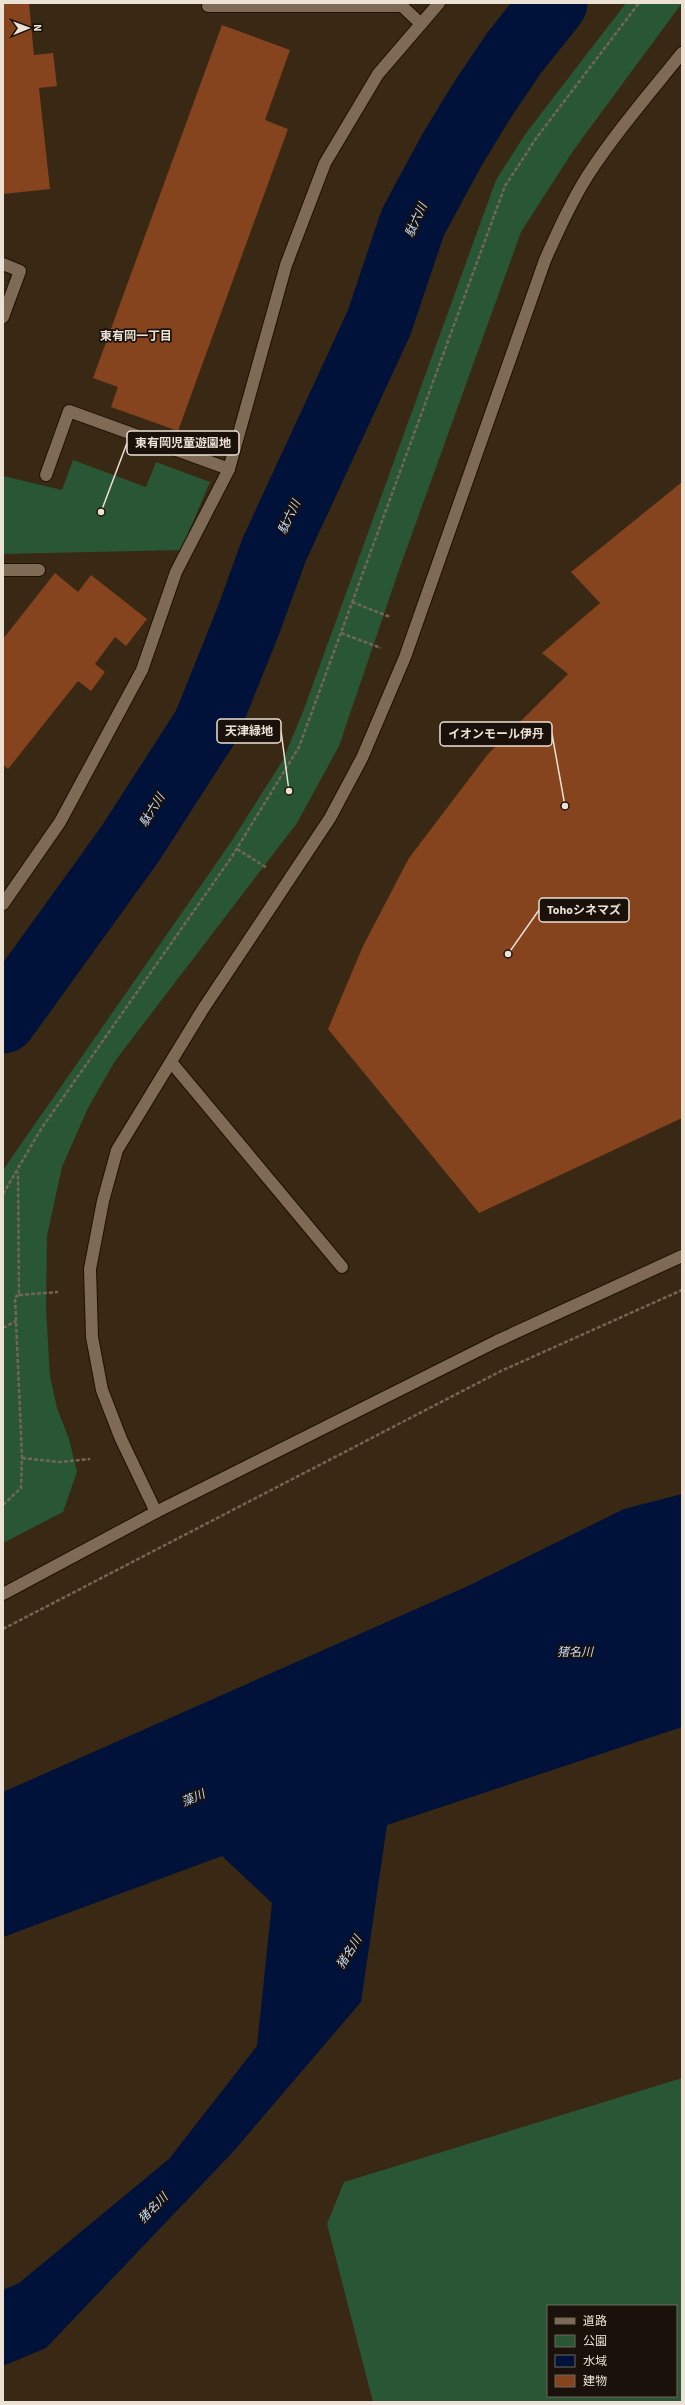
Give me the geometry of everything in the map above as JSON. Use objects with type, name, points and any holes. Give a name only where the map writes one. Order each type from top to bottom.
[{"type":"street","points":[[3,904],[60,822],[142,670],[176,572],[229,469],[286,265],[325,163],[378,74],[439,3]]},
{"type":"street","points":[[208,6],[402,6],[421,24]]},
{"type":"street","points":[[156,1512],[121,1439],[102,1390],[92,1337],[90,1269],[103,1201],[117,1150],[203,1009],[330,818],[362,758],[405,658],[545,260],[567,212],[588,176],[614,139],[682,54]]},
{"type":"street","points":[[3,264],[20,271],[3,317]]},
{"type":"street","points":[[46,475],[69,411],[229,469]]},
{"type":"street","points":[[3,570],[39,570]]},
{"type":"street","points":[[171,1062],[342,1267]]},
{"type":"street","points":[[3,1594],[156,1512],[496,1341],[682,1256]]},
{"type":"path","points":[[3,1194],[18,1172],[41,1129],[237,848],[299,747],[505,186],[537,137],[639,3]]},
{"type":"path","points":[[352,602],[416,628]]},
{"type":"path","points":[[341,633],[405,658]]},
{"type":"path","points":[[237,848],[288,882]]},
{"type":"path","points":[[18,1172],[19,1295]]},
{"type":"path","points":[[3,1629],[501,1371],[682,1290]]},
{"type":"path","points":[[3,1505],[21,1488],[22,1458],[15,1297],[19,1295],[58,1292]]},
{"type":"path","points":[[3,1328],[16,1321]]},
{"type":"path","points":[[22,1458],[59,1462],[90,1459]]},
{"type":"green space","points":[[626,3],[682,3],[573,151],[521,232],[400,567],[339,746],[297,823],[115,1061],[88,1108],[62,1167],[47,1236],[46,1308],[50,1376],[57,1408],[69,1439],[77,1472],[63,1512],[3,1543],[3,1170],[231,842],[283,760],[304,709],[496,180],[526,133]]},
{"type":"green space","points":[[73,460],[146,487],[156,462],[210,482],[181,550],[3,554],[3,476],[62,490]]},
{"type":"green space","points":[[682,2078],[682,2402],[373,2402],[327,2224],[344,2182]]},
{"type":"water","name":"猪名川","points":[[682,1494],[682,1727],[387,1825],[361,2002],[232,2153],[46,2348],[3,2366],[3,2290],[19,2283],[169,2159],[257,2046],[272,1903],[222,1856],[3,1937],[3,1792],[468,1586],[624,1509]]},
{"type":"building","points":[[3,3],[29,3],[34,55],[53,53],[57,86],[39,88],[50,189],[3,194]]},
{"type":"building","points":[[222,25],[290,50],[265,120],[288,129],[178,431],[111,407],[118,387],[93,378]]},
{"type":"building","points":[[682,482],[682,1118],[479,1213],[328,1029],[363,946],[409,858],[488,754],[568,674],[542,653],[600,603],[571,572]]},
{"type":"building","points":[[55,573],[78,592],[91,575],[147,619],[126,646],[115,637],[95,664],[105,672],[91,691],[78,681],[8,769],[3,765],[3,639]]},
{"type":"waterway","name":"駄六川","points":[[3,1020],[130,844],[206,726],[249,619],[274,550],[379,323],[413,222],[453,148],[483,99],[514,53],[554,3]]},
{"type":"place","name":"東有岡児童遊園地","points":[[101,512]]},
{"type":"place","name":"天津緑地","points":[[289,791]]},
{"type":"place","name":"イオンモール伊丹","points":[[565,806]]},
{"type":"place","name":"Tohoシネマズ","points":[[508,954]]},
{"type":"district","name":"東有岡一丁目","points":[[136,336]]},
{"type":"water label","name":"藻川","points":[[193,1798]]}]
